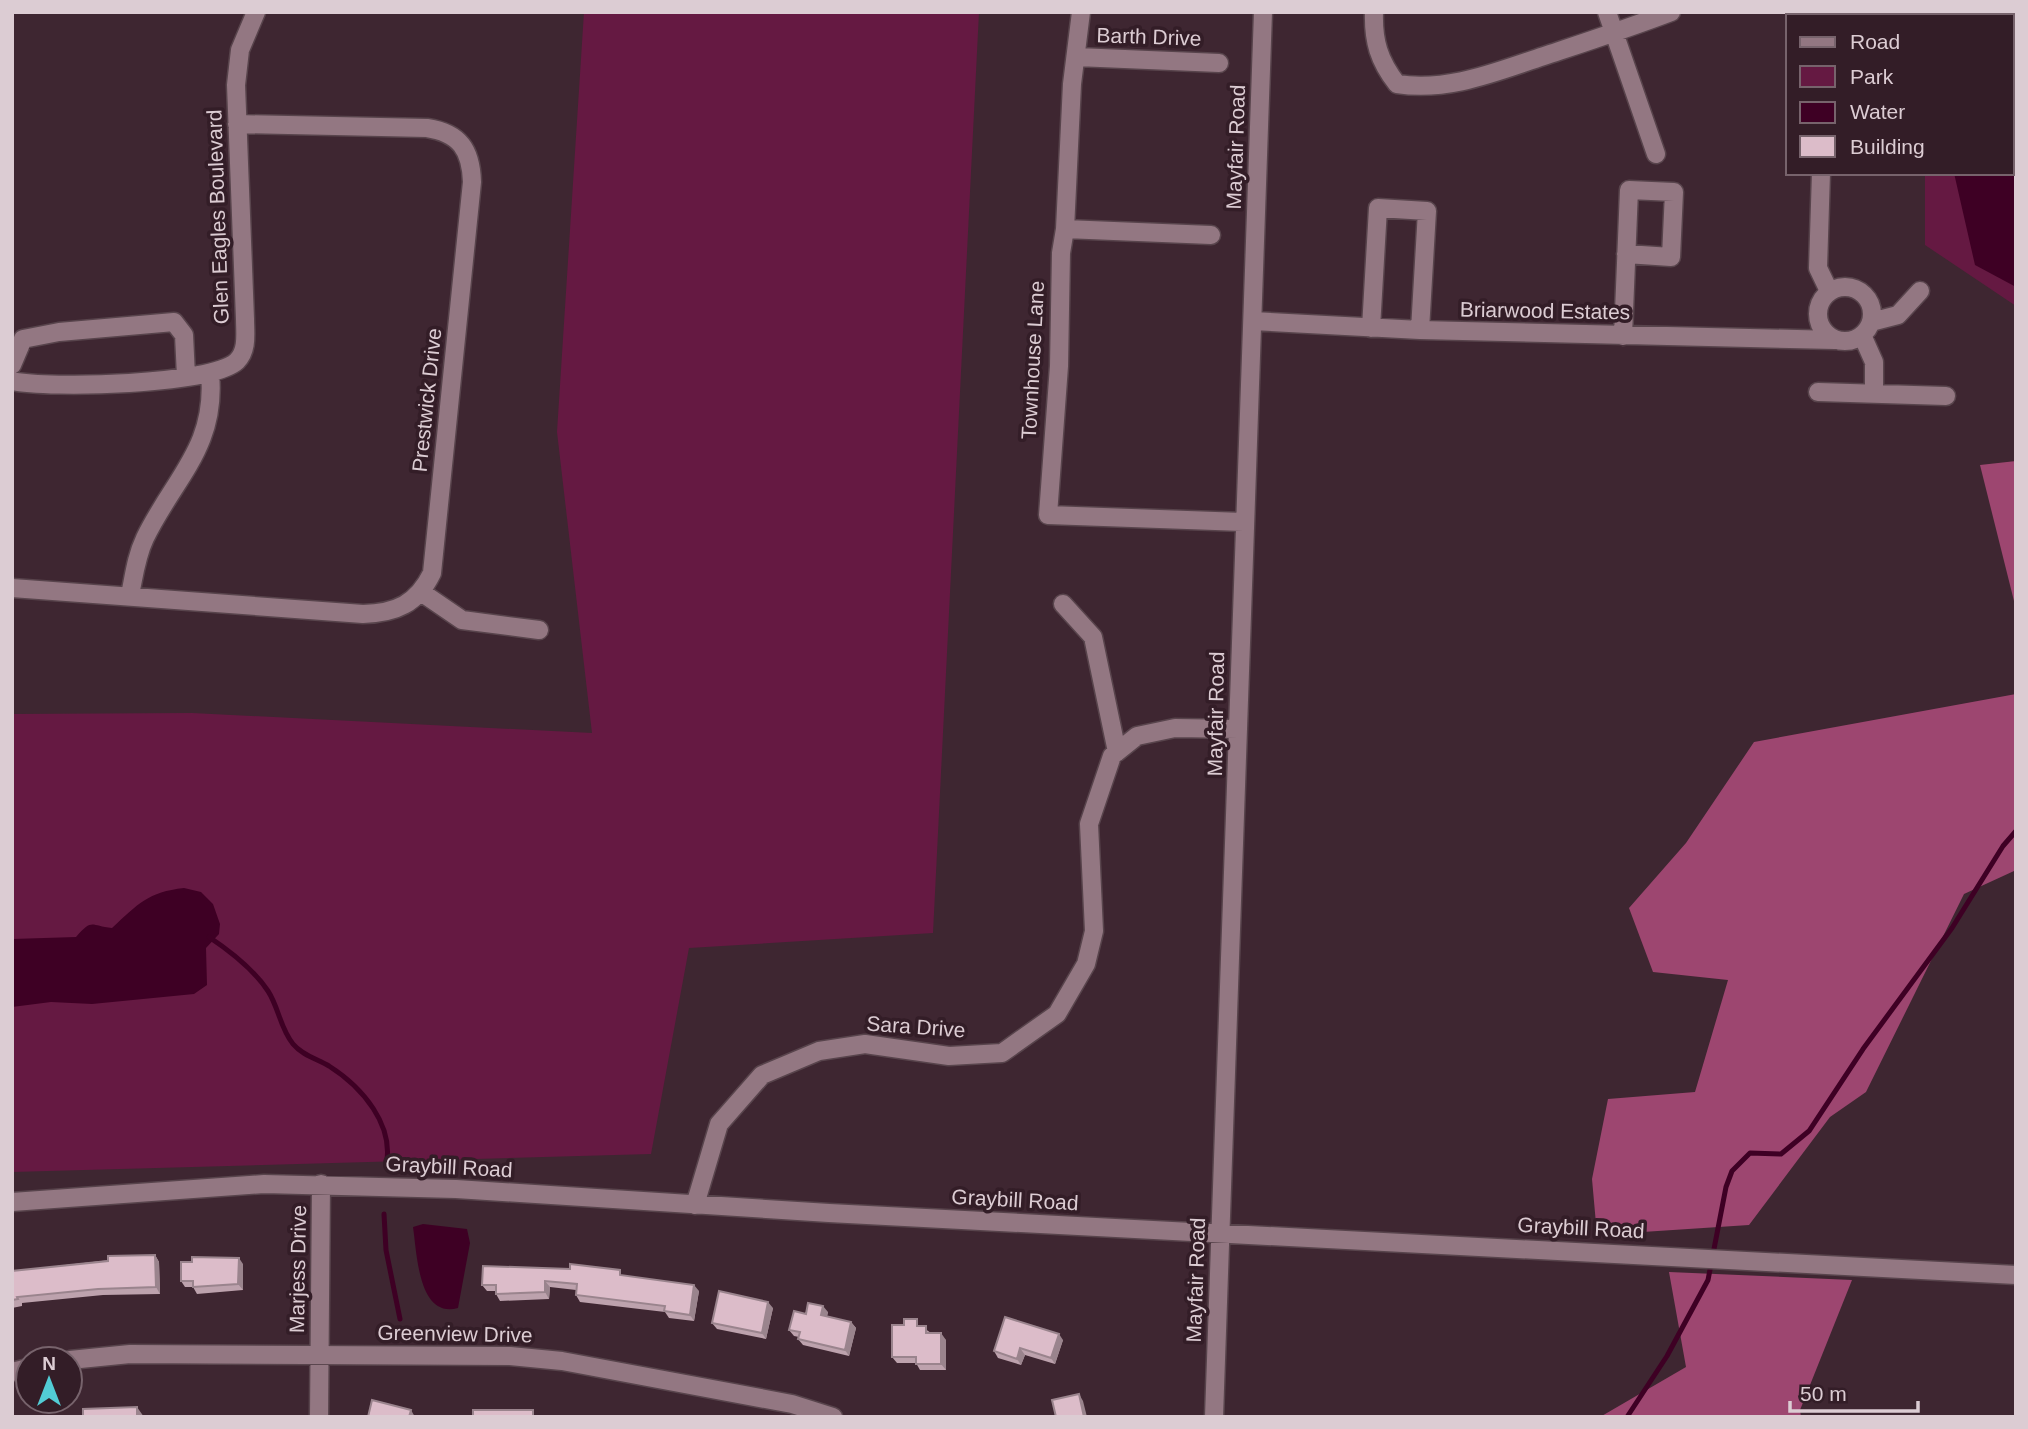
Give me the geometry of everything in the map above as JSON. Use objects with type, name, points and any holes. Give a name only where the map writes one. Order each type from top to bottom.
[{"type":"street","name":"Glen Eagles Boulevard","points":[[12,381],[65,387],[186,376],[210,373],[239,360],[245,346],[236,85],[240,50],[256,12]]},
{"type":"street","name":"Townhouse Lane","points":[[1081,12],[1072,84],[1065,229],[1061,253],[1059,366],[1048,515],[1243,522]]},
{"type":"street","name":"Mayfair Road","points":[[1214,1417],[1243,522],[1253,321],[1263,12]]},
{"type":"street","points":[[1374,12],[1374,35],[1378,53],[1397,84],[1421,88],[1474,79],[1671,12]]},
{"type":"street","points":[[1607,12],[1656,154]]},
{"type":"street","name":"Barth Drive","points":[[1077,57],[1219,63]]},
{"type":"street","name":"Prestwick Drive","points":[[237,124],[435,130],[457,137],[470,156],[472,182],[435,560],[432,573],[421,592]]},
{"type":"street","points":[[1821,175],[1818,268],[1829,291]]},
{"type":"street","points":[[1371,328],[1378,208],[1427,211],[1420,330]]},
{"type":"street","points":[[1065,229],[1211,235]]},
{"type":"street","points":[[1623,336],[1626,254]]},
{"type":"street","points":[[1874,394],[1874,362],[1866,329],[1871,303],[1861,292],[1848,286],[1829,291],[1821,299],[1817,314],[1822,330],[1835,340],[1852,340],[1866,329],[1898,315],[1920,291]]},
{"type":"street","name":"Briarwood Estates","points":[[1253,321],[1420,330],[1835,340]]},
{"type":"street","points":[[12,365],[17,339],[59,332],[174,322],[184,335],[186,376]]},
{"type":"street","points":[[130,595],[138,555],[146,535],[202,442],[210,418],[210,373]]},
{"type":"street","points":[[1818,392],[1945,397]]},
{"type":"street","points":[[12,588],[363,614],[401,608],[421,592],[462,620],[539,630]]},
{"type":"street","points":[[1063,604],[1093,637],[1117,752],[1137,736],[1175,728],[1238,729]]},
{"type":"street","name":"Sara Drive","points":[[695,1205],[719,1124],[762,1075],[819,1051],[865,1044],[949,1056],[1002,1053],[1057,1014],[1086,964],[1094,931],[1089,824],[1112,757],[1117,752]]},
{"type":"street","name":"Graybill Road","points":[[12,1202],[264,1185],[321,1184],[456,1189],[1220,1234],[1670,1255],[2016,1275]]},
{"type":"street","name":"Marjess Drive","points":[[319,1417],[321,1184]]},
{"type":"street","name":"Greenview Drive","points":[[84,1359],[130,1354],[510,1356],[562,1361],[792,1404],[833,1417]]},
{"type":"green space","points":[[584,12],[979,12],[933,933],[689,948],[651,1154],[12,1172],[12,714],[192,713],[592,733],[557,432]]},
{"type":"green space","points":[[1891,12],[2016,12],[2016,306],[1925,245],[1925,175],[2014,175],[2014,14]]},
{"type":"shaded area","points":[[2016,461],[2016,609],[1980,465]]},
{"type":"shaded area","points":[[2016,694],[2016,874],[2014,871],[1964,894],[1866,1092],[1830,1117],[1749,1225],[1597,1235],[1592,1179],[1608,1099],[1695,1092],[1728,980],[1653,972],[1629,908],[1686,843],[1754,742]]},
{"type":"shaded area","points":[[1669,1272],[1852,1280],[1800,1410],[1801,1417],[1600,1417],[1686,1367]]},
{"type":"water","points":[[2014,129],[2016,287],[1975,265],[1954,175],[2014,175]]},
{"type":"water","points":[[184,888],[201,892],[213,904],[220,924],[219,934],[206,948],[207,985],[194,994],[92,1004],[51,1002],[12,1007],[12,939],[76,937],[89,925],[112,928],[144,900]]},
{"type":"water","points":[[423,1224],[467,1229],[470,1243],[458,1308],[445,1309],[435,1304],[427,1294],[418,1267],[413,1227]]},
{"type":"building","points":[[155,1255],[156,1287],[98,1289],[17,1297],[18,1299],[12,1300],[12,1271],[108,1261],[108,1256]]},
{"type":"building","points":[[192,1257],[239,1258],[238,1284],[193,1287],[193,1281],[181,1281],[181,1262],[192,1262]]},
{"type":"building","points":[[570,1264],[620,1270],[620,1275],[694,1285],[690,1315],[664,1311],[665,1306],[576,1295],[577,1284],[545,1281],[545,1292],[496,1294],[496,1285],[482,1285],[483,1266],[570,1269]]},
{"type":"building","points":[[719,1291],[768,1302],[762,1333],[712,1323]]},
{"type":"building","points":[[808,1303],[823,1306],[821,1315],[851,1322],[845,1350],[798,1339],[800,1332],[789,1330],[794,1311],[806,1314]]},
{"type":"building","points":[[1005,1317],[1059,1334],[1051,1358],[1020,1348],[1017,1359],[994,1351]]},
{"type":"building","points":[[904,1319],[917,1319],[917,1326],[926,1326],[926,1333],[941,1333],[941,1364],[916,1364],[916,1357],[892,1357],[892,1325],[904,1325]]},
{"type":"building","points":[[1079,1394],[1084,1417],[1056,1417],[1052,1400]]},
{"type":"building","points":[[372,1400],[411,1410],[409,1417],[368,1417]]},
{"type":"building","points":[[137,1407],[137,1417],[83,1417],[84,1409]]},
{"type":"building","points":[[473,1410],[533,1410],[533,1417],[473,1417]]},
{"type":"waterway","points":[[1627,1417],[1667,1356],[1708,1280],[1726,1187],[1732,1171],[1750,1153],[1781,1154],[1809,1131],[1863,1049],[1952,928],[2003,846],[2016,831]]},
{"type":"waterway","points":[[209,937],[241,961],[262,983],[272,998],[285,1031],[297,1048],[329,1066],[364,1096],[381,1122],[386,1136],[386,1166]]},
{"type":"waterway","points":[[384,1214],[386,1250],[400,1319]]}]
